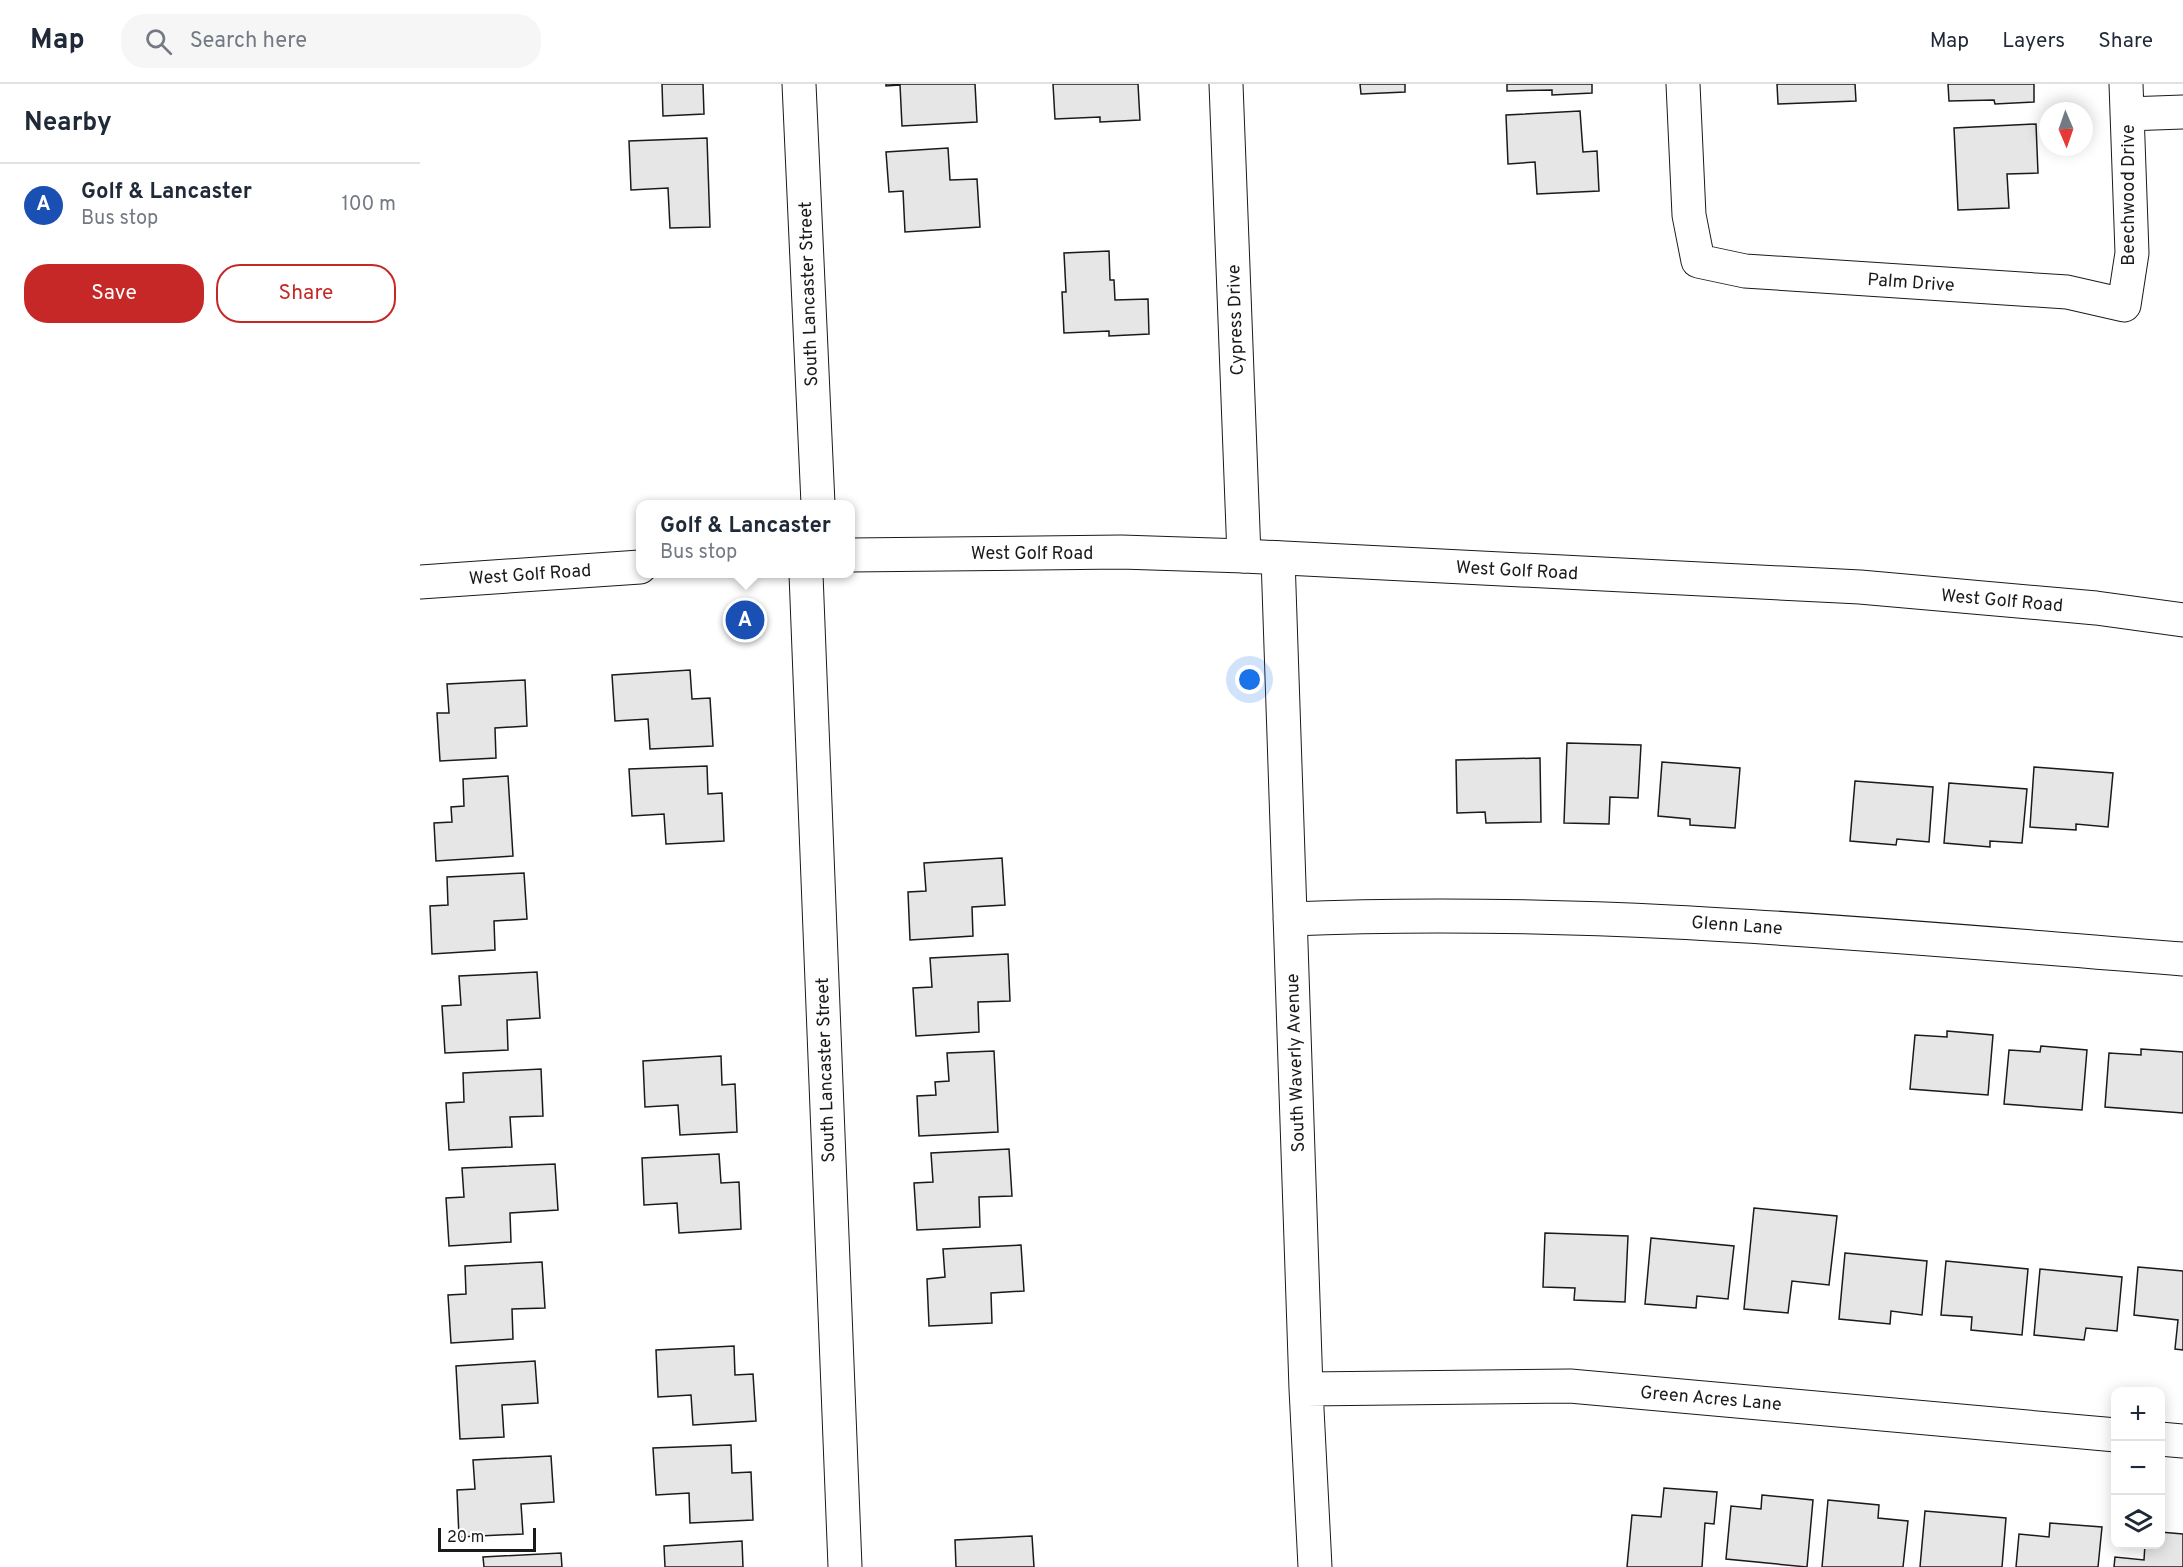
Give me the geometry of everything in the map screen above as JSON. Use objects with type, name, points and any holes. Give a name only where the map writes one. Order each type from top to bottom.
[{"type":"street","name":"South Lancaster Street","points":[[799,84],[818,500]]},
{"type":"street","name":"Cypress Drive","points":[[1226,84],[1244,556]]},
{"type":"street","name":"Palm Drive","points":[[1683,84],[1689,215],[1698,261],[1745,271],[2067,292],[2124,305]]},
{"type":"street","points":[[2127,99],[2183,112]]},
{"type":"street","name":"Beechwood Drive","points":[[2124,305],[2132,253],[2127,99]]},
{"type":"street","name":"West Golf Road","points":[[855,555],[1121,552],[1244,556],[1860,587],[2096,608],[2183,620]]},
{"type":"street","name":"South Waverly Avenue","points":[[1278,558],[1306,1389],[1315,1567]]},
{"type":"street","name":"West Golf Road","points":[[420,582],[636,567]]},
{"type":"street","name":"South Lancaster Street","points":[[806,578],[844,1567]]},
{"type":"street","name":"Glenn Lane","points":[[1290,919],[1439,914],[1657,920],[2183,959]]},
{"type":"street","name":"Green Acres Lane","points":[[1306,1389],[1570,1386],[2111,1435]]},
{"type":"street","points":[[2165,1439],[2183,1441]]},
{"type":"building","points":[[662,84],[703,84],[704,114],[663,116]]},
{"type":"building","points":[[886,84],[975,84],[977,122],[902,126],[900,85],[886,86]]},
{"type":"building","points":[[1053,84],[1138,84],[1140,120],[1100,122],[1100,117],[1055,119]]},
{"type":"building","points":[[1360,84],[1405,84],[1405,92],[1361,94]]},
{"type":"building","points":[[1507,84],[1592,84],[1592,93],[1552,95],[1552,90],[1507,91]]},
{"type":"building","points":[[1777,84],[1855,84],[1856,101],[1778,104]]},
{"type":"building","points":[[1948,84],[2034,84],[2034,102],[1995,104],[1994,100],[1949,101]]},
{"type":"building","points":[[1580,111],[1583,152],[1597,151],[1599,191],[1537,194],[1535,162],[1508,164],[1506,115]]},
{"type":"building","points":[[2036,124],[2038,173],[2007,174],[2009,208],[1958,210],[1954,128]]},
{"type":"building","points":[[707,138],[710,227],[670,228],[668,188],[631,190],[629,141]]},
{"type":"building","points":[[948,148],[950,180],[977,179],[980,227],[905,232],[903,191],[889,192],[886,152]]},
{"type":"building","points":[[1109,251],[1110,280],[1114,280],[1115,300],[1148,299],[1149,334],[1109,336],[1109,331],[1064,333],[1062,292],[1066,292],[1064,253]]},
{"type":"building","points":[[690,670],[692,699],[710,698],[713,746],[650,749],[648,719],[615,721],[612,675]]},
{"type":"building","points":[[525,680],[527,726],[495,728],[496,758],[440,761],[437,713],[449,713],[447,684]]},
{"type":"building","points":[[1567,743],[1641,745],[1638,798],[1610,797],[1609,824],[1564,823]]},
{"type":"building","points":[[1540,758],[1541,822],[1486,823],[1485,812],[1457,813],[1456,760]]},
{"type":"building","points":[[1662,762],[1740,768],[1735,828],[1690,825],[1690,819],[1658,816]]},
{"type":"building","points":[[707,766],[708,794],[722,793],[724,841],[666,844],[664,814],[632,816],[629,769]]},
{"type":"building","points":[[2034,767],[2113,773],[2108,827],[2076,824],[2076,830],[2030,827]]},
{"type":"building","points":[[508,776],[513,856],[436,861],[434,823],[452,822],[451,807],[464,806],[463,779]]},
{"type":"building","points":[[1855,781],[1933,787],[1929,842],[1897,839],[1896,845],[1850,841]]},
{"type":"building","points":[[1949,783],[2027,789],[2022,843],[1990,841],[1990,847],[1944,843]]},
{"type":"building","points":[[1002,858],[1005,905],[972,907],[973,936],[910,940],[908,892],[926,891],[924,863]]},
{"type":"building","points":[[524,873],[527,919],[494,921],[495,950],[432,954],[430,906],[448,905],[447,877]]},
{"type":"building","points":[[1008,954],[1010,1001],[978,1002],[979,1032],[916,1036],[913,988],[932,987],[930,958]]},
{"type":"building","points":[[537,972],[540,1018],[507,1020],[508,1050],[445,1053],[442,1006],[461,1005],[459,976]]},
{"type":"building","points":[[1947,1031],[1993,1035],[1988,1095],[1910,1089],[1915,1035],[1947,1037]]},
{"type":"building","points":[[2041,1046],[2087,1050],[2082,1110],[2004,1104],[2009,1050],[2040,1052]]},
{"type":"building","points":[[2141,1049],[2183,1052],[2183,1113],[2105,1107],[2109,1053],[2141,1055]]},
{"type":"building","points":[[994,1051],[998,1132],[919,1136],[917,1096],[936,1095],[935,1082],[949,1081],[947,1053]]},
{"type":"building","points":[[721,1056],[722,1085],[735,1084],[737,1132],[680,1135],[678,1105],[645,1107],[643,1061]]},
{"type":"building","points":[[541,1069],[543,1116],[510,1117],[512,1147],[449,1150],[446,1103],[464,1102],[463,1073]]},
{"type":"building","points":[[1009,1149],[1012,1196],[979,1197],[980,1227],[917,1230],[914,1183],[933,1182],[931,1153]]},
{"type":"building","points":[[719,1154],[721,1183],[739,1182],[741,1229],[679,1233],[677,1203],[644,1205],[642,1158]]},
{"type":"building","points":[[555,1164],[558,1210],[510,1213],[511,1242],[449,1246],[446,1198],[464,1197],[462,1168]]},
{"type":"building","points":[[1754,1208],[1837,1216],[1829,1285],[1792,1281],[1788,1313],[1744,1309]]},
{"type":"building","points":[[1545,1233],[1628,1236],[1625,1302],[1574,1300],[1575,1288],[1543,1287]]},
{"type":"building","points":[[1651,1238],[1734,1246],[1728,1299],[1697,1296],[1696,1308],[1645,1304]]},
{"type":"building","points":[[1021,1245],[1024,1291],[991,1293],[992,1323],[929,1326],[927,1279],[945,1277],[943,1249]]},
{"type":"building","points":[[1845,1253],[1927,1261],[1922,1315],[1891,1311],[1890,1324],[1839,1319]]},
{"type":"building","points":[[1946,1261],[2028,1269],[2022,1335],[1971,1330],[1972,1317],[1941,1315]]},
{"type":"building","points":[[542,1262],[545,1308],[512,1309],[513,1339],[451,1343],[448,1295],[466,1294],[465,1266]]},
{"type":"building","points":[[2138,1267],[2183,1271],[2183,1350],[2175,1349],[2178,1320],[2134,1315]]},
{"type":"building","points":[[2040,1269],[2122,1277],[2117,1331],[2086,1328],[2084,1340],[2034,1335]]},
{"type":"building","points":[[734,1346],[735,1375],[753,1374],[756,1421],[693,1425],[691,1395],[658,1397],[656,1350]]},
{"type":"building","points":[[535,1361],[538,1403],[502,1405],[504,1437],[460,1439],[456,1366]]},
{"type":"building","points":[[731,1445],[732,1473],[751,1472],[753,1520],[690,1523],[689,1493],[656,1495],[653,1448]]},
{"type":"building","points":[[551,1456],[554,1502],[521,1504],[523,1534],[459,1537],[457,1490],[475,1489],[473,1460]]},
{"type":"building","points":[[1664,1488],[1717,1492],[1714,1524],[1705,1523],[1702,1567],[1627,1567],[1632,1515],[1661,1517]]},
{"type":"building","points":[[1762,1495],[1813,1500],[1807,1567],[1726,1559],[1731,1506],[1761,1509]]},
{"type":"building","points":[[1828,1500],[1879,1505],[1878,1518],[1908,1521],[1903,1567],[1822,1567]]},
{"type":"building","points":[[1925,1511],[2006,1518],[2002,1567],[1920,1567]]},
{"type":"building","points":[[2050,1523],[2102,1527],[2098,1567],[2016,1567],[2019,1534],[2049,1537]]},
{"type":"building","points":[[2165,1532],[2183,1534],[2183,1567],[2114,1567],[2115,1557],[2144,1560],[2145,1549],[2165,1549]]},
{"type":"building","points":[[1032,1536],[1034,1567],[956,1567],[955,1540]]},
{"type":"building","points":[[742,1541],[743,1567],[665,1567],[664,1546]]},
{"type":"building","points":[[561,1553],[562,1567],[484,1567],[483,1557]]},
{"type":"place","name":"Golf & Lancaster","points":[[745,620]]}]
